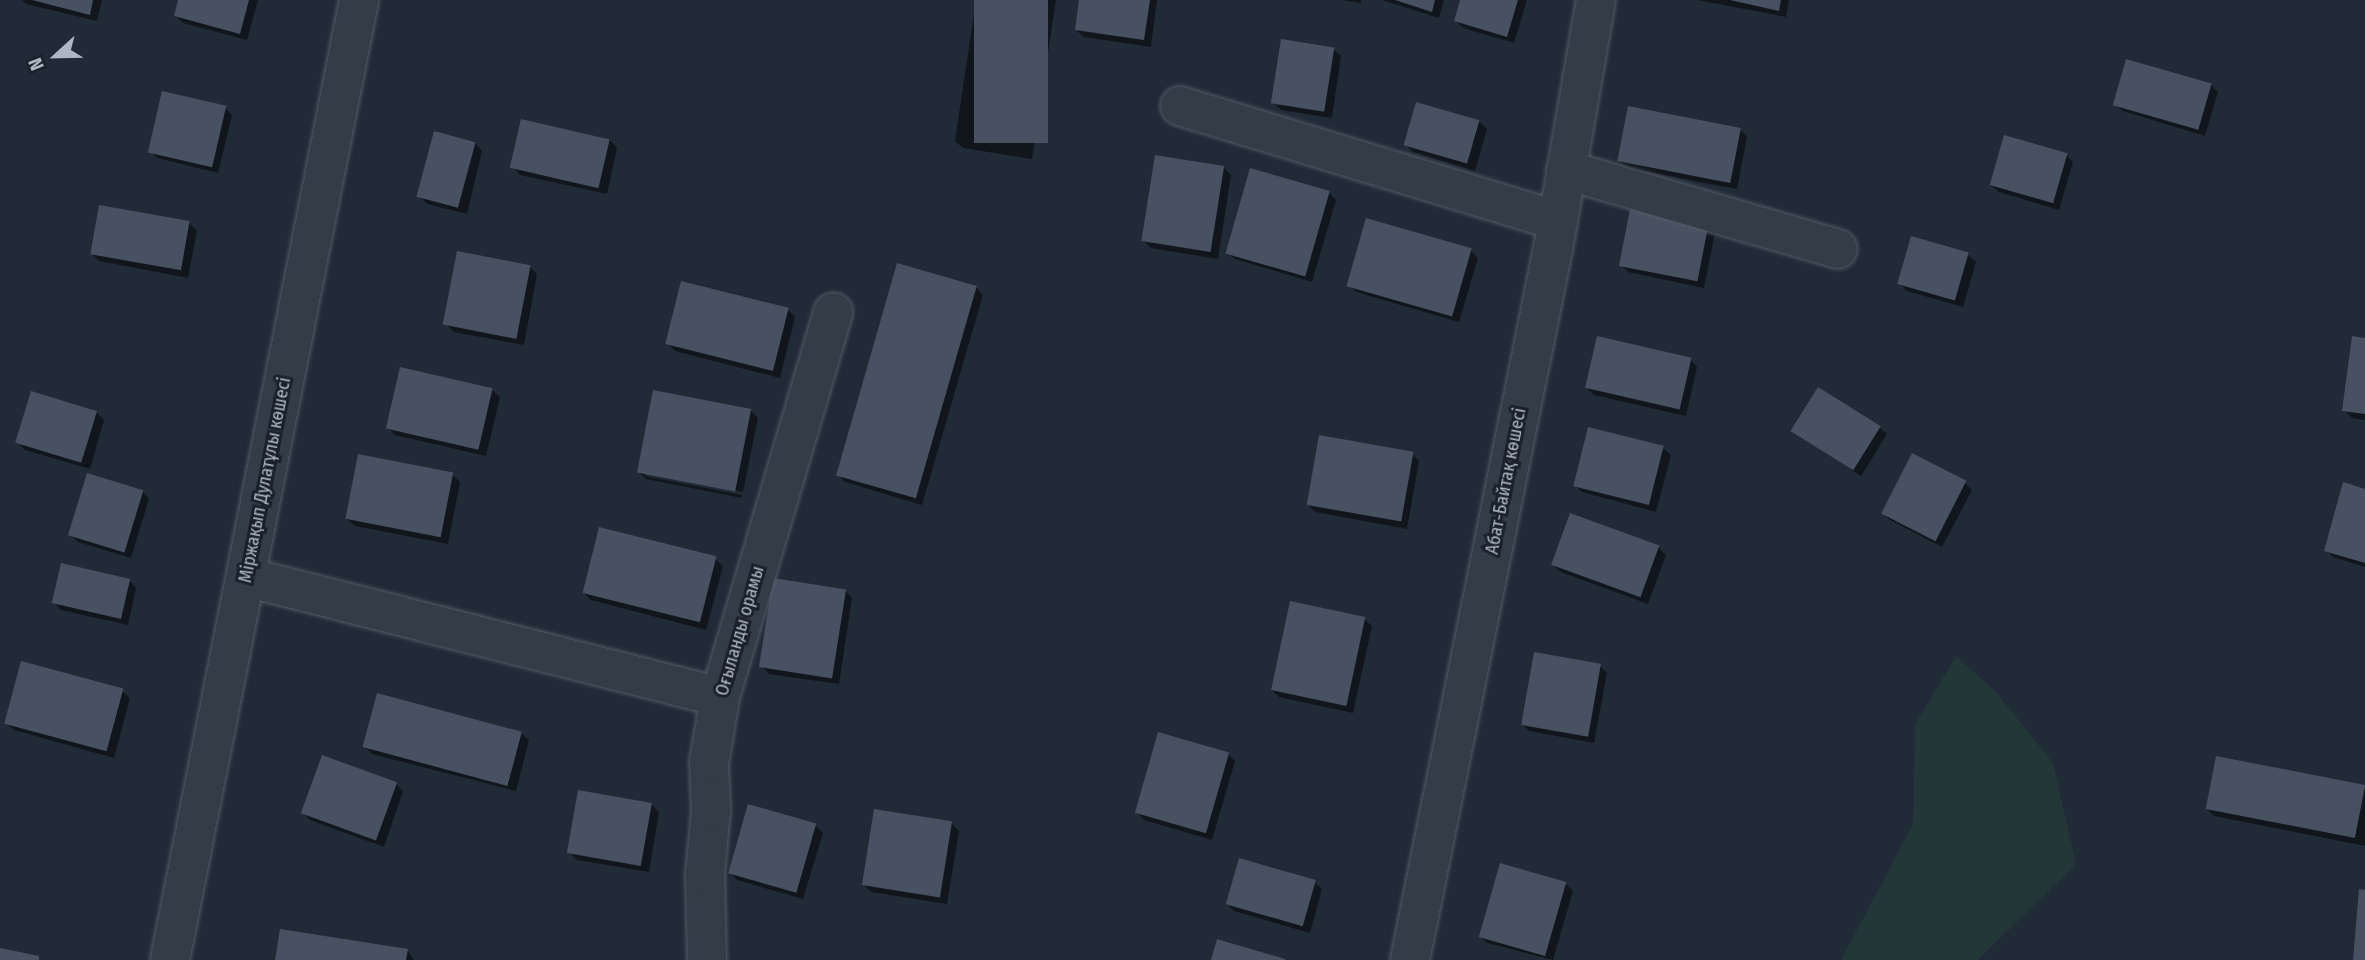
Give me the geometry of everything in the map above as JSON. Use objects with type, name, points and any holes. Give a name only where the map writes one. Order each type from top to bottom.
[{"type":"street","name":"Міржақып Дулатұлы көшесі","points":[[170,960],[359,0]]},
{"type":"street","name":"Абат-Байтақ көшесі","points":[[1410,960],[1558,221],[1596,0]]},
{"type":"street","points":[[1180,106],[1558,221]]},
{"type":"street","points":[[1566,170],[1838,249]]},
{"type":"street","name":"Оғыланды орамы","points":[[707,960],[705,874],[711,811],[709,763],[720,697],[833,312]]},
{"type":"street","points":[[246,577],[720,697]]},
{"type":"shaded area","points":[[1956,656],[1996,692],[2053,763],[2076,864],[1978,960],[1841,960],[1913,824],[1915,724]]},
{"type":"building","points":[[32,0],[93,0],[90,15]]},
{"type":"building","points":[[178,0],[249,0],[240,34],[174,16]]},
{"type":"building","points":[[974,0],[1048,0],[1048,143],[974,143]]},
{"type":"building","points":[[1079,0],[1150,0],[1144,40],[1075,30]]},
{"type":"building","points":[[1395,0],[1435,0],[1432,12]]},
{"type":"building","points":[[1460,0],[1518,0],[1507,37],[1454,21]]},
{"type":"building","points":[[1730,0],[1781,0],[1779,11]]},
{"type":"building","points":[[1281,39],[1334,47],[1324,112],[1271,103]]},
{"type":"building","points":[[2126,59],[2212,84],[2198,130],[2113,105]]},
{"type":"building","points":[[162,91],[226,106],[212,167],[148,152]]},
{"type":"building","points":[[1416,102],[1479,120],[1467,163],[1404,145]]},
{"type":"building","points":[[1628,106],[1741,128],[1730,183],[1617,161]]},
{"type":"building","points":[[521,119],[610,139],[598,188],[510,168]]},
{"type":"building","points":[[434,131],[476,142],[458,208],[416,197]]},
{"type":"building","points":[[2004,135],[2067,153],[2053,203],[1990,185]]},
{"type":"building","points":[[1155,155],[1224,166],[1211,252],[1141,241]]},
{"type":"building","points":[[1250,168],[1330,191],[1305,276],[1225,254]]},
{"type":"building","points":[[99,205],[190,221],[181,270],[90,254]]},
{"type":"building","points":[[1630,209],[1709,224],[1697,281],[1619,266]]},
{"type":"building","points":[[1366,218],[1472,248],[1452,317],[1346,286]]},
{"type":"building","points":[[1911,236],[1969,253],[1955,301],[1897,284]]},
{"type":"building","points":[[457,251],[531,265],[516,339],[443,325]]},
{"type":"building","points":[[897,263],[977,286],[916,498],[836,475]]},
{"type":"building","points":[[681,281],[789,308],[773,371],[665,344]]},
{"type":"building","points":[[1597,336],[1692,358],[1680,409],[1585,388]]},
{"type":"building","points":[[2352,336],[2365,338],[2365,414],[2342,411]]},
{"type":"building","points":[[400,367],[493,388],[478,450],[386,428]]},
{"type":"building","points":[[1818,387],[1881,426],[1853,470],[1790,431]]},
{"type":"building","points":[[653,390],[751,409],[735,492],[637,472]]},
{"type":"building","points":[[31,391],[97,411],[81,463],[15,443]]},
{"type":"building","points":[[1588,427],[1664,446],[1649,505],[1573,486]]},
{"type":"building","points":[[1319,435],[1414,452],[1401,522],[1307,505]]},
{"type":"building","points":[[1912,453],[1966,481],[1935,541],[1881,514]]},
{"type":"building","points":[[358,454],[453,473],[441,537],[345,519]]},
{"type":"building","points":[[87,473],[143,490],[124,552],[68,535]]},
{"type":"building","points":[[2343,482],[2365,489],[2365,563],[2324,551]]},
{"type":"building","points":[[1570,513],[1659,545],[1640,597],[1551,565]]},
{"type":"building","points":[[599,527],[716,556],[700,622],[583,593]]},
{"type":"building","points":[[61,563],[130,579],[121,619],[52,603]]},
{"type":"building","points":[[773,578],[846,590],[832,678],[759,667]]},
{"type":"building","points":[[1290,601],[1365,617],[1346,706],[1271,690]]},
{"type":"building","points":[[1534,652],[1601,664],[1588,737],[1521,725]]},
{"type":"building","points":[[21,661],[123,688],[107,751],[4,724]]},
{"type":"building","points":[[377,693],[522,732],[507,786],[363,747]]},
{"type":"building","points":[[1158,732],[1229,752],[1206,833],[1135,813]]},
{"type":"building","points":[[322,755],[397,782],[376,841],[301,813]]},
{"type":"building","points":[[2216,756],[2365,785],[2355,838],[2206,809]]},
{"type":"building","points":[[578,790],[652,803],[641,866],[567,853]]},
{"type":"building","points":[[748,804],[816,824],[796,893],[728,873]]},
{"type":"building","points":[[874,809],[952,821],[940,897],[862,885]]},
{"type":"building","points":[[1239,858],[1316,880],[1303,926],[1226,904]]},
{"type":"building","points":[[1500,863],[1566,882],[1545,956],[1479,937]]},
{"type":"building","points":[[2359,889],[2365,890],[2365,960],[2353,960]]},
{"type":"building","points":[[280,929],[408,949],[406,960],[275,960]]},
{"type":"building","points":[[1217,939],[1285,959],[1285,960],[1211,960]]},
{"type":"building","points":[[0,948],[39,956],[39,960],[0,960]]}]
